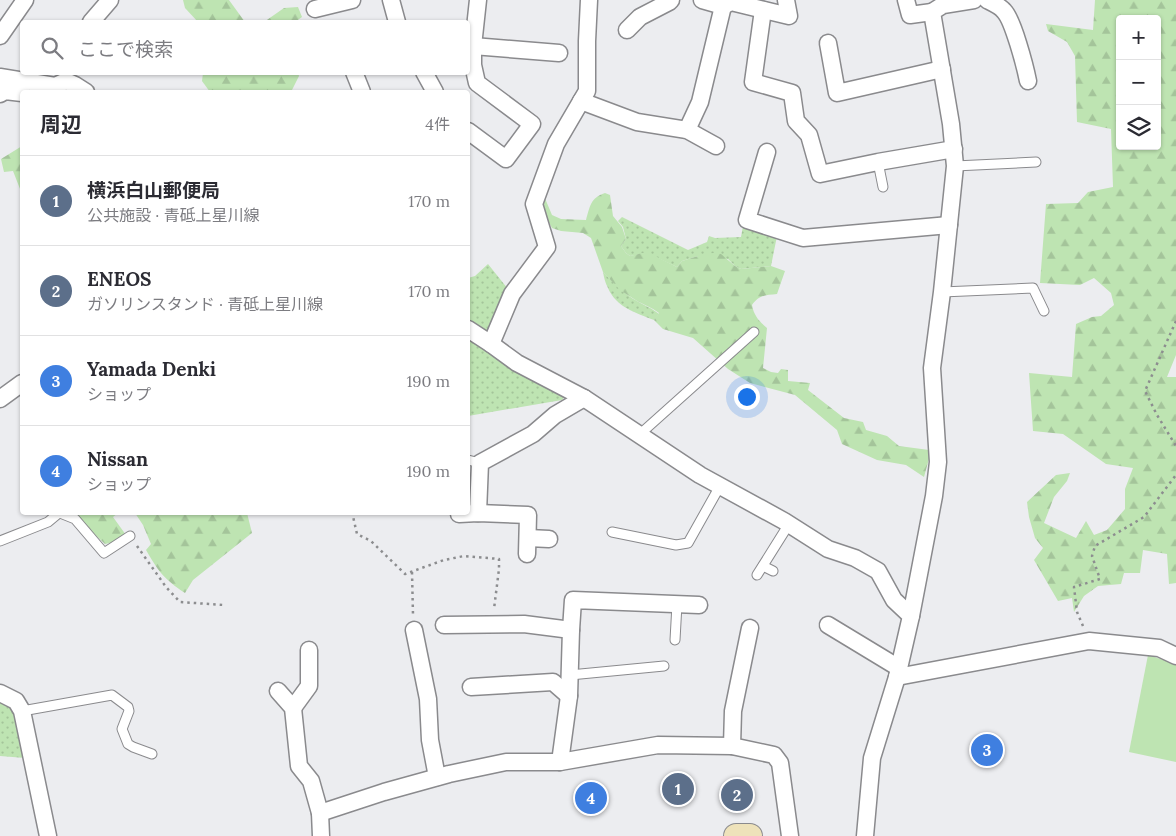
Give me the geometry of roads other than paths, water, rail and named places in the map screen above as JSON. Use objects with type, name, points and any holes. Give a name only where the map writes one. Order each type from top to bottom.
[{"type":"main road","points":[[736,836],[750,836]]},
{"type":"street","points":[[0,36],[25,0]]},
{"type":"street","points":[[93,20],[110,0]]},
{"type":"street","points":[[313,4],[345,3],[352,0]]},
{"type":"street","points":[[391,0],[396,20]]},
{"type":"street","points":[[470,132],[506,159],[532,124],[477,83],[473,65],[473,46],[478,0]]},
{"type":"street","points":[[491,344],[512,294],[547,247],[534,204],[556,144],[587,91],[589,0]]},
{"type":"street","points":[[627,30],[640,17],[671,0]]},
{"type":"street","points":[[702,0],[723,6],[730,2],[789,16],[786,0]]},
{"type":"street","points":[[906,0],[910,15],[932,12],[943,5],[974,0]]},
{"type":"street","points":[[987,0],[1003,10],[1009,17],[1024,62],[1028,81]]},
{"type":"street","points":[[313,4],[324,20]]},
{"type":"street","points":[[687,130],[700,102],[723,6]]},
{"type":"street","points":[[763,10],[753,82],[792,93],[796,121],[809,135],[820,174],[878,162],[954,157]]},
{"type":"street","points":[[865,836],[872,758],[898,673],[911,616],[934,496],[938,462],[932,368],[949,225],[954,157],[952,124],[932,12]]},
{"type":"street","points":[[828,43],[837,93],[942,70]]},
{"type":"street","points":[[473,46],[559,53]]},
{"type":"street","points":[[355,75],[361,90]]},
{"type":"street","points":[[426,75],[434,90]]},
{"type":"street","points":[[0,77],[55,84],[66,81],[83,90]]},
{"type":"street","points":[[0,94],[6,91],[20,93]]},
{"type":"street","points":[[581,101],[637,122],[687,130],[716,146]]},
{"type":"street","points":[[767,152],[748,220],[803,238],[949,225]]},
{"type":"street","points":[[470,330],[517,362],[584,398],[720,486],[790,524],[828,549],[855,558],[878,571],[894,600],[911,616]]},
{"type":"street","points":[[0,399],[20,384]]},
{"type":"street","points":[[478,513],[474,462],[533,434],[555,414],[584,398]]},
{"type":"street","points":[[470,513],[528,515],[528,546],[549,540]]},
{"type":"street","points":[[560,762],[569,696],[573,600],[700,604]]},
{"type":"street","points":[[444,625],[524,624],[571,630]]},
{"type":"street","points":[[828,625],[898,673],[1089,641],[1160,648],[1176,656]]},
{"type":"street","points":[[732,746],[733,711],[750,628]]},
{"type":"street","points":[[414,630],[428,699],[430,740],[437,777]]},
{"type":"street","points":[[293,708],[309,686],[309,650]]},
{"type":"street","points":[[471,687],[553,682],[569,696]]},
{"type":"street","points":[[278,691],[293,708],[299,766],[311,782],[320,813],[321,836]]},
{"type":"street","points":[[0,693],[16,701],[22,711],[48,836]]},
{"type":"street","points":[[320,813],[437,777],[506,762],[560,762],[658,745],[732,746],[774,755],[780,763],[790,836]]},
{"type":"lane","points":[[954,157],[1036,162]]},
{"type":"lane","points":[[878,162],[883,187]]},
{"type":"lane","points":[[942,292],[1033,288],[1044,311]]},
{"type":"lane","points":[[639,435],[754,332]]},
{"type":"lane","points":[[612,532],[676,545],[688,543],[720,486]]},
{"type":"lane","points":[[0,541],[48,522],[57,515]]},
{"type":"lane","points":[[65,515],[75,519],[104,553],[130,536]]},
{"type":"lane","points":[[757,575],[790,524]]},
{"type":"lane","points":[[763,566],[773,571]]},
{"type":"lane","points":[[675,640],[677,604]]},
{"type":"lane","points":[[570,675],[664,666]]},
{"type":"lane","points":[[22,711],[112,695],[128,707],[129,711],[122,728],[128,744],[152,754]]},
{"type":"place","name":"Yamada Denki","points":[[987,750]]},
{"type":"place","name":"横浜白山郵便局","points":[[678,789]]},
{"type":"place","name":"ENEOS","points":[[737,795]]},
{"type":"place","name":"Nissan","points":[[591,798]]}]
